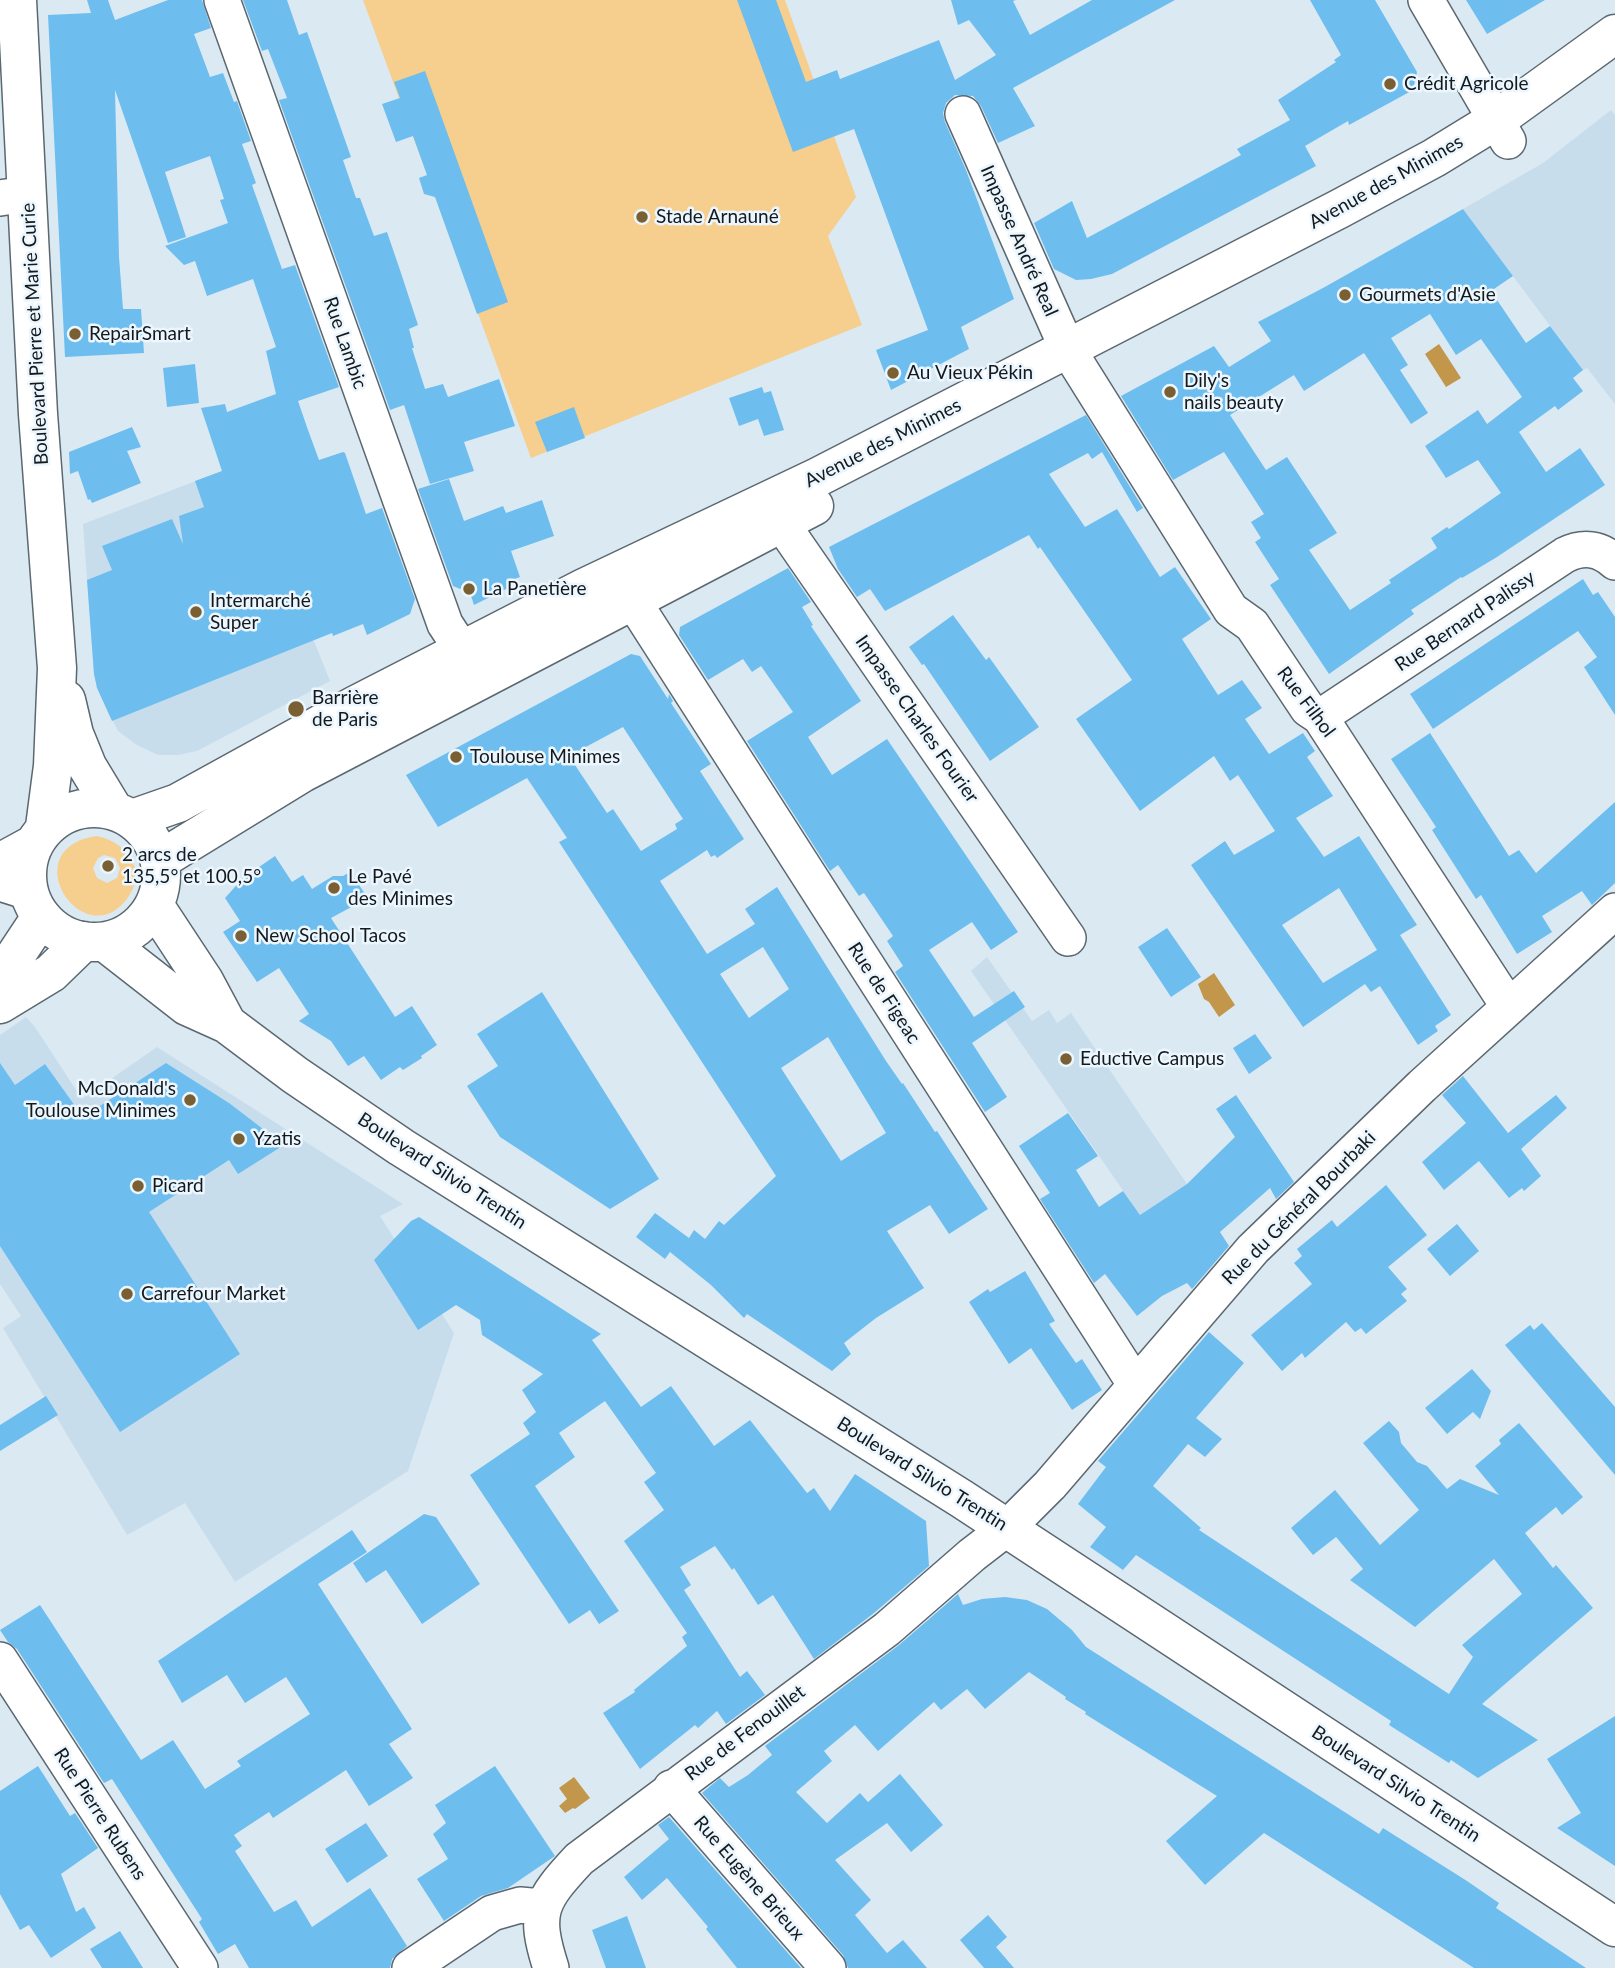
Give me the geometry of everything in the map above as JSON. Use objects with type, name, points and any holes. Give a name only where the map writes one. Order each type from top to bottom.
[{"type":"main road","name":"Boulevard Pierre et Marie Curie","points":[[18,0],[13,196],[38,415],[57,668],[53,766],[40,835]]},
{"type":"main road","name":"Avenue des Minimes","points":[[1502,131],[1615,34]]},
{"type":"main road","name":"Avenue des Minimes","points":[[122,814],[178,803],[356,705],[468,667],[633,601],[774,512],[1502,131],[1584,91],[1615,65]]},
{"type":"main road","name":"Avenue des Minimes","points":[[159,860],[468,667],[584,588],[774,512]]},
{"type":"main road","name":"Boulevard Pierre et Marie Curie","points":[[57,668],[74,734],[87,766],[122,814]]},
{"type":"main road","points":[[0,979],[23,897],[29,858],[40,835],[63,815],[87,807],[122,814],[146,832],[156,848],[162,880],[155,905],[145,919],[133,930],[95,942],[51,973],[0,1003]]},
{"type":"main road","points":[[23,897],[68,936],[95,942]]},
{"type":"main road","name":"Boulevard Silvio Trentin","points":[[155,905],[204,981],[227,1024]]},
{"type":"main road","name":"Boulevard Silvio Trentin","points":[[95,942],[187,1006],[227,1024],[295,1075],[401,1147],[1007,1528],[1615,1927]]},
{"type":"street","name":"Rue Lambic","points":[[222,0],[445,624],[468,667]]},
{"type":"street","points":[[1426,0],[1502,131]]},
{"type":"street","name":"Impasse André Real","points":[[963,114],[1073,357]]},
{"type":"street","name":"Rue Filhol","points":[[1073,357],[1231,610],[1252,625],[1308,709],[1320,717],[1509,1007]]},
{"type":"street","name":"Impasse Charles Fourier","points":[[774,512],[1068,938]]},
{"type":"street","name":"Rue Bernard Palissy","points":[[1320,717],[1565,555],[1585,548],[1602,552],[1615,562]]},
{"type":"street","name":"Rue de Figeac","points":[[633,601],[1135,1384]]},
{"type":"street","points":[[0,860],[40,835]]},
{"type":"street","name":"Rue du Général Bourbaki","points":[[1007,1528],[1043,1493],[1253,1249],[1362,1143],[1509,1007],[1611,923]]},
{"type":"street","name":"Rue de Fenouillet","points":[[542,1907],[555,1885],[579,1859],[887,1629],[1007,1528]]},
{"type":"street","name":"Rue Pierre Rubens","points":[[0,1660],[200,1968]]},
{"type":"street","name":"Rue Eugène Brieux","points":[[671,1788],[828,1968]]},
{"type":"street","points":[[410,1968],[492,1913],[520,1905],[542,1907],[541,1926],[551,1968]]},
{"type":"shaded area","name":"Stade Arnauné","points":[[363,0],[785,0],[856,197],[828,236],[862,325],[531,458]]},
{"type":"shaded area","points":[[1611,110],[1615,115],[1615,404],[1587,368],[1583,370],[1463,209],[1543,163]]},
{"type":"shaded area","points":[[1439,344],[1461,378],[1446,387],[1425,354]]},
{"type":"shaded area","name":"Intermarché Super","points":[[243,463],[330,681],[197,751],[158,755],[137,745],[118,731],[97,688],[83,524]]},
{"type":"shaded area","points":[[96,836],[117,844],[131,859],[136,878],[133,888],[127,899],[110,913],[92,915],[76,908],[64,894],[58,877],[60,859],[72,845]],"holes":[[[104,855],[115,858],[120,868],[117,878],[107,883],[97,878],[93,868],[98,858]]]},
{"type":"shaded area","name":"Eductive Campus","points":[[987,957],[1032,1021],[1049,1010],[1057,1023],[1071,1013],[1187,1184],[1140,1215],[971,971]]},
{"type":"shaded area","points":[[1214,973],[1235,1005],[1219,1017],[1204,999],[1198,984]]},
{"type":"shaded area","points":[[26,1017],[82,1099],[157,1047],[403,1204],[380,1216],[454,1333],[408,1471],[235,1582],[185,1503],[127,1535],[3,1328],[21,1316],[0,1284],[0,1035]]},
{"type":"shaded area","points":[[574,1777],[590,1798],[565,1813],[559,1806],[567,1799],[559,1788]]},
{"type":"building","points":[[87,0],[108,0],[115,20],[168,0],[202,0],[211,28],[194,34],[210,77],[223,73],[234,102],[237,101],[251,141],[242,144],[256,183],[252,185],[282,269],[295,265],[339,387],[298,401],[308,430],[319,460],[345,453],[366,514],[382,508],[415,599],[410,614],[367,635],[363,624],[333,636],[332,633],[112,721],[97,688],[94,674],[87,580],[112,570],[102,546],[172,519],[183,544],[179,516],[204,507],[195,481],[222,471],[201,408],[225,404],[227,412],[276,394],[266,351],[276,347],[253,279],[207,296],[195,261],[184,265],[165,246],[228,223],[220,200],[224,199],[210,156],[165,172],[186,237],[168,243],[115,90],[123,309],[141,309],[144,353],[65,357],[48,15],[91,13]]},
{"type":"building","points":[[243,0],[287,0],[299,35],[307,32],[351,157],[343,160],[356,198],[360,198],[374,236],[387,232],[401,273],[418,325],[409,329],[425,389],[443,384],[448,397],[499,379],[515,426],[464,442],[474,471],[430,484],[404,405],[390,410],[279,100],[287,98],[268,49],[262,51]]},
{"type":"building","points":[[737,0],[776,0],[806,82],[837,70],[840,79],[939,40],[955,80],[996,55],[969,20],[958,25],[951,0],[1016,0],[1013,1],[1030,35],[1092,0],[1175,0],[1013,88],[1035,126],[998,143],[981,106],[973,96],[955,95],[946,103],[943,113],[945,122],[966,170],[1014,299],[961,327],[969,349],[891,390],[876,350],[928,330],[854,129],[793,152]]},
{"type":"building","points":[[1310,0],[1375,0],[1417,72],[1413,90],[1349,125],[1348,121],[1305,146],[1316,166],[1112,274],[1076,280],[1054,269],[1034,223],[1072,201],[1087,238],[1241,155],[1237,149],[1290,120],[1278,100],[1336,62],[1334,60],[1341,55]]},
{"type":"building","points":[[1466,0],[1545,0],[1487,34]]},
{"type":"building","points":[[425,71],[508,302],[477,314],[435,197],[424,194],[419,178],[427,175],[413,136],[396,142],[382,104],[400,98],[394,82]]},
{"type":"building","points":[[1463,209],[1513,276],[1491,291],[1526,343],[1550,326],[1583,370],[1573,378],[1583,391],[1558,410],[1555,406],[1519,432],[1546,472],[1580,448],[1605,485],[1411,610],[1414,614],[1329,674],[1270,585],[1279,579],[1255,542],[1261,538],[1251,522],[1264,514],[1224,452],[1173,480],[1121,396],[1214,346],[1229,367],[1271,341],[1258,322]],"holes":[[[1430,314],[1456,355],[1481,339],[1522,397],[1487,424],[1478,410],[1425,446],[1446,478],[1478,460],[1501,493],[1449,529],[1447,527],[1431,538],[1437,548],[1350,610],[1309,550],[1337,533],[1287,457],[1266,470],[1230,415],[1294,375],[1304,391],[1364,353],[1411,424],[1428,413],[1400,370],[1408,365],[1391,338]]]},
{"type":"building","points":[[195,364],[199,403],[167,407],[163,368]]},
{"type":"building","points":[[762,387],[764,393],[771,391],[784,430],[764,436],[758,419],[739,426],[729,398]]},
{"type":"building","points":[[574,407],[585,438],[547,452],[535,422]]},
{"type":"building","points":[[1086,415],[1143,508],[1137,512],[1102,452],[1092,459],[1088,453],[1049,474],[1085,527],[1117,509],[1160,577],[1175,567],[1211,619],[1182,639],[1218,695],[1242,680],[1262,708],[1245,719],[1269,754],[1303,733],[1315,751],[1307,757],[1333,796],[1296,818],[1324,857],[1359,836],[1417,925],[1400,935],[1451,1015],[1435,1026],[1438,1031],[1418,1045],[1380,986],[1371,992],[1365,984],[1303,1027],[1191,865],[1225,841],[1234,855],[1275,831],[1238,775],[1230,781],[1214,756],[1140,811],[1076,719],[1132,680],[1029,535],[885,611],[870,589],[857,597],[838,569],[829,547]],"holes":[[[1339,888],[1377,950],[1323,983],[1282,925]]]},
{"type":"building","points":[[132,427],[141,447],[127,451],[141,483],[92,503],[88,500],[78,471],[70,474],[69,452]]},
{"type":"building","points":[[449,479],[464,521],[503,506],[506,513],[542,500],[554,536],[511,551],[520,577],[507,582],[510,587],[474,605],[470,593],[453,586],[418,489]]},
{"type":"building","points":[[788,568],[811,602],[802,607],[813,625],[811,626],[861,701],[808,737],[832,775],[887,739],[1018,932],[991,950],[972,922],[929,950],[974,1017],[1014,991],[1025,1007],[972,1043],[1007,1097],[985,1112],[895,972],[903,966],[887,941],[893,936],[864,893],[859,896],[838,865],[830,871],[747,741],[793,712],[761,666],[752,672],[743,659],[708,680],[679,635],[680,627]]},
{"type":"building","points":[[1583,579],[1593,595],[1598,592],[1615,617],[1615,715],[1584,667],[1597,657],[1578,631],[1433,729],[1410,694]]},
{"type":"building","points":[[953,615],[986,660],[989,657],[1039,727],[990,761],[924,664],[922,665],[909,647]]},
{"type":"building","points":[[631,654],[640,656],[668,699],[669,694],[673,701],[671,703],[711,764],[700,771],[744,839],[717,858],[715,855],[711,857],[707,850],[660,881],[707,954],[755,924],[745,909],[777,887],[886,1061],[935,1132],[937,1131],[988,1209],[949,1234],[930,1205],[887,1231],[924,1288],[876,1318],[844,1343],[851,1354],[832,1371],[747,1314],[744,1318],[711,1285],[670,1252],[665,1259],[636,1237],[655,1213],[689,1238],[694,1230],[705,1239],[719,1221],[724,1225],[776,1176],[559,842],[567,838],[527,778],[438,827],[406,775]],"holes":[[[623,727],[683,819],[675,824],[677,829],[641,851],[613,809],[607,813],[569,756]],[[763,947],[789,989],[749,1018],[720,974]],[[828,1037],[886,1133],[841,1161],[781,1068]]]},
{"type":"building","points":[[1430,733],[1509,856],[1519,850],[1536,873],[1615,802],[1615,883],[1592,905],[1582,891],[1542,916],[1552,932],[1517,954],[1481,895],[1476,899],[1432,830],[1436,827],[1391,759]]},
{"type":"building","points":[[275,856],[292,882],[303,875],[312,889],[333,876],[343,876],[350,872],[368,898],[331,918],[395,1017],[412,1006],[437,1045],[421,1056],[422,1058],[403,1070],[400,1067],[381,1080],[364,1056],[348,1066],[331,1041],[299,1021],[309,1014],[279,968],[257,982],[223,932],[240,921],[225,898],[243,878]]},
{"type":"building","points":[[1167,928],[1201,977],[1171,997],[1138,947]]},
{"type":"building","points":[[542,992],[659,1179],[610,1209],[500,1137],[467,1086],[498,1066],[477,1034]]},
{"type":"building","points":[[1255,1034],[1272,1058],[1249,1074],[1233,1048]]},
{"type":"building","points":[[0,1063],[15,1085],[45,1064],[83,1117],[166,1063],[229,1103],[284,1145],[238,1174],[229,1160],[149,1212],[240,1354],[120,1432],[0,1246]]},
{"type":"building","points":[[1463,1076],[1508,1133],[1556,1095],[1567,1108],[1521,1149],[1541,1176],[1524,1191],[1522,1188],[1509,1198],[1479,1161],[1444,1190],[1422,1162],[1466,1123],[1442,1095]]},
{"type":"building","points":[[1236,1095],[1294,1182],[1276,1199],[1270,1188],[1220,1232],[1229,1246],[1192,1289],[1187,1283],[1162,1296],[1137,1316],[1105,1274],[1094,1283],[1040,1199],[1050,1193],[1019,1146],[1068,1113],[1098,1156],[1076,1170],[1099,1207],[1123,1191],[1140,1215],[1187,1184],[1235,1137],[1216,1109]]},
{"type":"building","points":[[1386,1185],[1427,1235],[1388,1267],[1407,1289],[1401,1294],[1407,1301],[1366,1334],[1361,1328],[1355,1332],[1346,1322],[1305,1358],[1302,1353],[1282,1371],[1251,1335],[1312,1284],[1294,1263],[1302,1256],[1297,1249],[1332,1220],[1337,1227]]},
{"type":"building","points":[[419,1217],[601,1334],[592,1340],[641,1407],[671,1386],[714,1446],[750,1420],[807,1493],[814,1488],[830,1511],[855,1474],[926,1521],[929,1566],[814,1659],[773,1595],[758,1605],[734,1568],[732,1570],[715,1546],[680,1567],[691,1585],[684,1590],[740,1677],[747,1671],[765,1695],[726,1724],[717,1711],[698,1728],[695,1725],[640,1769],[603,1713],[635,1692],[634,1690],[687,1646],[682,1637],[687,1633],[624,1541],[664,1510],[644,1482],[656,1473],[605,1401],[559,1433],[575,1457],[535,1486],[619,1611],[599,1624],[590,1610],[569,1624],[470,1475],[530,1434],[523,1423],[536,1412],[522,1390],[543,1374],[482,1335],[480,1320],[456,1305],[418,1330],[374,1260],[411,1221]]},
{"type":"building","points":[[1457,1224],[1479,1251],[1450,1276],[1427,1249]]},
{"type":"building","points":[[1025,1271],[1055,1321],[1049,1324],[1076,1363],[1082,1359],[1102,1390],[1072,1410],[1031,1348],[1009,1364],[969,1302],[988,1289],[990,1292]]},
{"type":"building","points":[[1542,1323],[1615,1407],[1615,1475],[1505,1345],[1530,1325],[1534,1330]]},
{"type":"building","points":[[1209,1332],[1244,1363],[1196,1418],[1222,1439],[1205,1457],[1188,1444],[1153,1486],[1201,1528],[1199,1530],[1449,1694],[1473,1657],[1462,1645],[1522,1594],[1494,1559],[1415,1627],[1350,1580],[1363,1569],[1336,1537],[1313,1555],[1291,1528],[1335,1490],[1380,1545],[1419,1510],[1363,1443],[1389,1421],[1399,1432],[1401,1443],[1417,1462],[1427,1466],[1447,1489],[1460,1479],[1499,1495],[1475,1466],[1501,1444],[1499,1440],[1519,1423],[1583,1497],[1562,1515],[1556,1507],[1525,1533],[1553,1568],[1556,1565],[1593,1608],[1482,1704],[1538,1740],[1478,1778],[1389,1725],[1391,1721],[1136,1555],[1123,1570],[1090,1547],[1106,1527],[1078,1504],[1106,1467],[1098,1461]]},
{"type":"building","points":[[1472,1369],[1491,1391],[1480,1419],[1473,1412],[1447,1434],[1425,1408]]},
{"type":"building","points":[[46,1396],[58,1415],[0,1451],[0,1425]]},
{"type":"building","points":[[424,1514],[436,1517],[480,1584],[422,1624],[386,1570],[366,1583],[353,1563]]},
{"type":"building","points":[[352,1530],[367,1552],[318,1584],[412,1729],[389,1744],[413,1778],[369,1806],[346,1770],[273,1818],[269,1812],[234,1835],[242,1846],[235,1851],[274,1912],[296,1900],[312,1927],[370,1888],[407,1946],[392,1959],[390,1968],[249,1968],[235,1944],[218,1954],[199,1922],[202,1919],[112,1779],[104,1783],[17,1649],[0,1630],[40,1605],[141,1760],[173,1740],[205,1789],[241,1766],[237,1761],[310,1714],[286,1677],[245,1703],[227,1675],[182,1703],[158,1661]]},
{"type":"building","points":[[958,1594],[963,1605],[982,1599],[1005,1597],[1027,1600],[1047,1609],[1072,1630],[1086,1647],[1379,1834],[1383,1828],[1467,1881],[1499,1903],[1496,1908],[1586,1968],[1474,1968],[1264,1833],[1205,1885],[1166,1841],[1217,1796],[1085,1714],[1086,1712],[1065,1699],[1066,1697],[1029,1672],[985,1709],[967,1689],[941,1710],[934,1702],[878,1751],[855,1725],[824,1751],[832,1761],[796,1792],[827,1823],[860,1793],[868,1802],[900,1774],[943,1825],[911,1852],[887,1823],[835,1860],[871,1900],[855,1915],[887,1953],[903,1940],[927,1968],[848,1968],[843,1955],[702,1793],[720,1778],[729,1787],[748,1775],[772,1755],[765,1746],[899,1645]]},
{"type":"building","points":[[1615,1716],[1615,1866],[1557,1828],[1581,1813],[1547,1759]]},
{"type":"building","points":[[38,1766],[70,1816],[75,1813],[98,1848],[61,1874],[76,1912],[84,1907],[96,1928],[51,1958],[29,1925],[20,1930],[0,1894],[0,1791]]},
{"type":"building","points":[[495,1766],[555,1856],[508,1888],[481,1896],[444,1921],[417,1879],[448,1859],[433,1834],[446,1823],[435,1805]]},
{"type":"building","points":[[669,1817],[801,1968],[737,1968],[706,1929],[708,1927],[667,1878],[642,1900],[624,1877],[669,1839],[658,1825]]},
{"type":"building","points":[[366,1823],[388,1856],[347,1883],[325,1849]]},
{"type":"building","points":[[988,1915],[1007,1937],[996,1947],[1014,1968],[984,1968],[960,1940]]},
{"type":"building","points":[[627,1916],[646,1968],[606,1968],[592,1930]]},
{"type":"building","points":[[120,1931],[143,1968],[102,1968],[90,1949]]},
{"type":"place","name":"Crédit Agricole","points":[[1390,84]]},
{"type":"place","name":"Stade Arnauné","points":[[642,217]]},
{"type":"place","name":"Gourmets d'Asie","points":[[1345,295]]},
{"type":"place","name":"RepairSmart","points":[[75,334]]},
{"type":"place","name":"Au Vieux Pékin","points":[[893,373]]},
{"type":"place","name":"Dily's nails beauty","points":[[1170,392]]},
{"type":"place","name":"La Panetière","points":[[469,589]]},
{"type":"place","name":"Intermarché Super","points":[[196,612]]},
{"type":"place","name":"Barrière de Paris","points":[[296,709]]},
{"type":"place","name":"Toulouse Minimes","points":[[456,757]]},
{"type":"place","name":"2 arcs de 135,5° et 100,5°","points":[[108,866]]},
{"type":"place","name":"Le Pavé des Minimes","points":[[334,888]]},
{"type":"place","name":"New School Tacos","points":[[241,936]]},
{"type":"place","name":"Eductive Campus","points":[[1066,1059]]},
{"type":"place","name":"McDonald's Toulouse Minimes","points":[[190,1100]]},
{"type":"place","name":"Yzatis","points":[[239,1139]]},
{"type":"place","name":"Picard","points":[[138,1186]]},
{"type":"place","name":"Carrefour Market","points":[[127,1294]]}]
